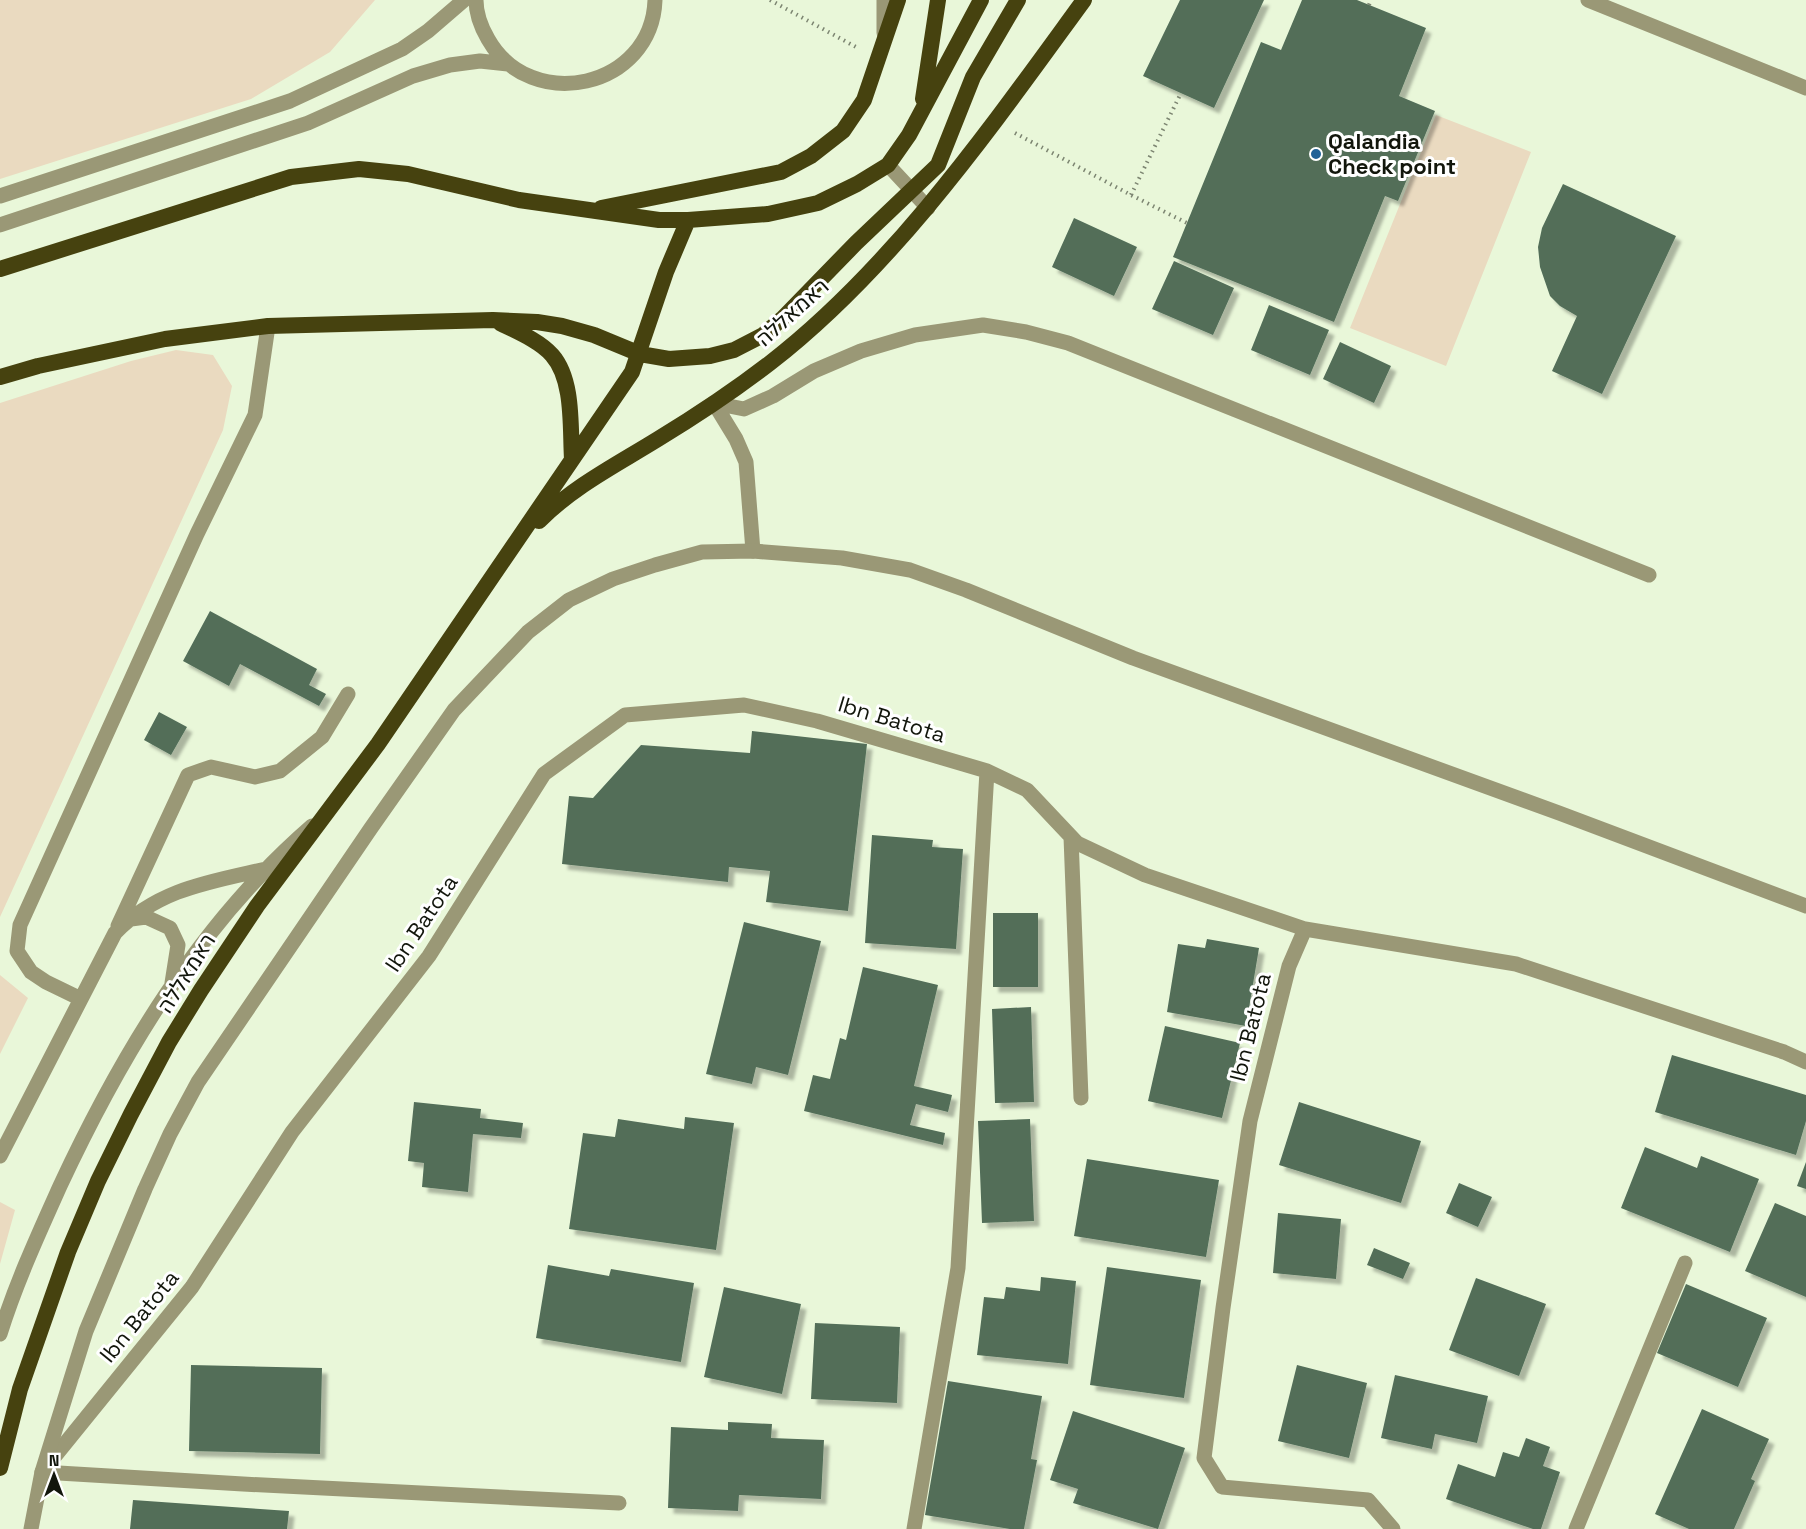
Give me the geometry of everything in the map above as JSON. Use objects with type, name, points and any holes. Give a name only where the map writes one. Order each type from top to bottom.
[{"type":"highway","points":[[588,210],[781,172],[811,156],[843,131],[864,100],[898,0]]},
{"type":"highway","points":[[921,112],[938,0]]},
{"type":"highway","points":[[0,269],[291,177],[359,169],[408,174],[519,200],[659,220],[768,214],[818,203],[857,184],[888,165],[909,135],[981,0]]},
{"type":"highway","points":[[0,377],[38,366],[165,339],[268,326],[494,320],[537,322],[594,335],[640,354],[669,359],[710,356],[734,350],[763,335],[783,318],[856,243],[938,165],[974,77],[1018,0]]},
{"type":"highway","name":"ראמאללה","points":[[507,554],[552,508],[583,484],[714,403],[770,363],[824,318],[928,208],[1084,0]]},
{"type":"highway","name":"ראמאללה","points":[[0,1468],[20,1389],[68,1252],[98,1181],[131,1114],[201,990],[257,906],[378,744],[632,372],[666,272],[688,220]]},
{"type":"highway","points":[[494,320],[525,336],[552,355],[567,382],[572,459]]},
{"type":"street","points":[[0,196],[290,101],[402,49],[428,32],[464,0]]},
{"type":"street","points":[[476,0],[482,30],[493,49],[508,64],[531,78],[557,84],[584,82],[609,73],[630,57],[646,36],[655,0]]},
{"type":"street","points":[[884,0],[884,36]]},
{"type":"street","points":[[1588,0],[1806,88]]},
{"type":"street","points":[[0,225],[308,123],[413,76],[450,65],[480,61],[508,64]]},
{"type":"street","points":[[888,165],[928,208]]},
{"type":"street","points":[[714,403],[744,410],[773,396],[814,371],[861,351],[915,335],[983,325],[1026,332],[1068,343],[1649,575]]},
{"type":"street","points":[[81,999],[31,972],[17,951],[20,925],[197,534],[255,415],[268,326]]},
{"type":"street","points":[[714,403],[747,462],[753,551]]},
{"type":"street","points":[[31,1529],[42,1472],[86,1331],[116,1254],[170,1134],[198,1082],[454,710],[528,632],[570,600],[613,579],[702,552],[753,551],[842,558],[910,570],[966,590],[1133,658],[1559,813],[1806,906]]},
{"type":"street","points":[[0,1156],[115,933],[188,775],[211,767],[255,777],[280,771],[322,737],[348,694]]},
{"type":"street","name":"Ibn Batota","points":[[42,1472],[192,1287],[292,1132],[429,956],[543,774],[625,715],[744,705],[817,721],[987,771],[1027,790],[1077,843],[1145,875],[1305,929],[1289,966],[1250,1121],[1204,1458],[1222,1486],[1368,1500],[1393,1529]]},
{"type":"street","points":[[914,1529],[958,1268],[987,771]]},
{"type":"street","points":[[0,1334],[39,1229],[88,1126],[128,1053],[207,937],[267,869],[321,818]]},
{"type":"street","points":[[1071,837],[1081,1098]]},
{"type":"street","points":[[115,933],[128,920],[154,901],[190,887],[267,869]]},
{"type":"street","points":[[128,920],[146,917],[170,928],[178,945],[172,986]]},
{"type":"street","points":[[1305,929],[1516,964],[1784,1052],[1806,1062]]},
{"type":"street","points":[[1576,1529],[1685,1263]]},
{"type":"street","points":[[42,1472],[619,1503]]},
{"type":"path","points":[[1181,93],[1131,195],[1187,223]]},
{"type":"shaded area","points":[[0,0],[375,0],[330,52],[251,99],[0,179]]},
{"type":"shaded area","points":[[1436,115],[1531,152],[1446,366],[1350,328]]},
{"type":"shaded area","points":[[176,350],[213,355],[232,386],[223,430],[0,917],[0,403],[131,361]]},
{"type":"shaded area","points":[[0,975],[28,998],[0,1054]]},
{"type":"shaded area","points":[[0,1202],[15,1210],[0,1264]]},
{"type":"building","points":[[1180,0],[1264,0],[1214,108],[1143,76]]},
{"type":"building","name":"Qalandia Check point","points":[[1302,0],[1357,0],[1426,28],[1399,96],[1435,111],[1398,201],[1385,196],[1334,322],[1173,257],[1261,42],[1281,50]]},
{"type":"building","points":[[1563,184],[1676,236],[1602,394],[1552,371],[1577,316],[1560,306],[1550,296],[1540,267],[1538,247],[1542,228]]},
{"type":"building","points":[[1074,218],[1137,247],[1114,296],[1052,267]]},
{"type":"building","points":[[1174,261],[1234,288],[1213,335],[1152,309]]},
{"type":"building","points":[[1269,305],[1329,330],[1310,375],[1251,350]]},
{"type":"building","points":[[1340,342],[1391,366],[1374,403],[1323,379]]},
{"type":"building","points":[[210,611],[317,669],[309,685],[326,694],[319,706],[240,664],[229,686],[183,661]]},
{"type":"building","points":[[159,712],[187,727],[171,755],[144,740]]},
{"type":"building","points":[[752,731],[867,744],[848,911],[766,902],[770,871],[729,867],[728,882],[562,864],[569,796],[593,798],[641,745],[750,753]]},
{"type":"building","points":[[872,835],[933,840],[932,847],[963,849],[956,949],[865,943]]},
{"type":"building","points":[[993,913],[1038,913],[1038,987],[993,987]]},
{"type":"building","points":[[744,922],[821,941],[788,1075],[756,1067],[752,1084],[706,1074]]},
{"type":"building","points":[[1207,939],[1259,948],[1246,1026],[1167,1012],[1178,944],[1205,948]]},
{"type":"building","points":[[863,967],[938,985],[914,1086],[952,1095],[948,1112],[916,1104],[910,1125],[945,1133],[943,1145],[804,1111],[813,1075],[830,1079],[840,1038],[846,1040]]},
{"type":"building","points":[[1031,1007],[1034,1102],[995,1103],[992,1009]]},
{"type":"building","points":[[1165,1026],[1240,1043],[1222,1118],[1148,1101]]},
{"type":"building","points":[[1672,1055],[1806,1095],[1806,1121],[1796,1155],[1655,1112]]},
{"type":"building","points":[[414,1102],[481,1109],[480,1118],[523,1123],[521,1138],[473,1134],[468,1192],[422,1187],[424,1163],[408,1161]]},
{"type":"building","points":[[1299,1102],[1421,1141],[1401,1203],[1279,1165]]},
{"type":"building","points":[[685,1117],[734,1123],[716,1250],[569,1229],[583,1133],[615,1137],[618,1119],[684,1129]]},
{"type":"building","points":[[1030,1119],[1034,1221],[982,1223],[978,1121]]},
{"type":"building","points":[[1645,1147],[1697,1168],[1701,1156],[1759,1179],[1730,1252],[1621,1208]]},
{"type":"building","points":[[1087,1159],[1219,1180],[1206,1257],[1074,1236]]},
{"type":"building","points":[[1806,1162],[1806,1189],[1797,1186]]},
{"type":"building","points":[[1459,1183],[1492,1197],[1478,1227],[1446,1213]]},
{"type":"building","points":[[1775,1203],[1806,1216],[1806,1297],[1745,1271]]},
{"type":"building","points":[[1278,1213],[1341,1219],[1336,1279],[1273,1273]]},
{"type":"building","points":[[1374,1248],[1410,1263],[1403,1279],[1367,1265]]},
{"type":"building","points":[[548,1265],[609,1276],[611,1269],[694,1283],[681,1362],[536,1338]]},
{"type":"building","points":[[1107,1267],[1201,1280],[1184,1398],[1090,1385]]},
{"type":"building","points":[[1041,1277],[1076,1281],[1068,1364],[977,1355],[984,1297],[1004,1299],[1006,1287],[1040,1291]]},
{"type":"building","points":[[1476,1278],[1546,1304],[1519,1376],[1449,1350]]},
{"type":"building","points":[[1686,1284],[1767,1318],[1738,1387],[1657,1353]]},
{"type":"building","points":[[724,1287],[801,1304],[782,1394],[704,1377]]},
{"type":"building","points":[[815,1323],[900,1327],[897,1403],[811,1399]]},
{"type":"building","points":[[191,1365],[322,1368],[320,1454],[189,1451]]},
{"type":"building","points":[[1297,1365],[1367,1383],[1349,1458],[1278,1441]]},
{"type":"building","points":[[1395,1375],[1488,1396],[1477,1443],[1435,1434],[1432,1449],[1381,1438]]},
{"type":"building","points":[[948,1381],[1042,1396],[1031,1459],[1037,1460],[1024,1529],[1010,1529],[925,1515]]},
{"type":"building","points":[[1702,1409],[1769,1439],[1751,1479],[1755,1481],[1734,1529],[1689,1529],[1655,1514]]},
{"type":"building","points":[[1073,1411],[1185,1448],[1158,1529],[1073,1503],[1078,1489],[1050,1480]]},
{"type":"building","points":[[728,1422],[772,1424],[771,1438],[824,1440],[821,1499],[739,1495],[738,1511],[668,1508],[671,1427],[728,1430]]},
{"type":"building","points":[[1526,1438],[1550,1447],[1543,1466],[1560,1472],[1541,1529],[1533,1529],[1446,1499],[1458,1464],[1495,1477],[1503,1452],[1519,1457]]},
{"type":"building","points":[[133,1500],[289,1511],[287,1529],[130,1529]]},
{"type":"place","name":"Qalandia Check point","points":[[1316,154]]}]
